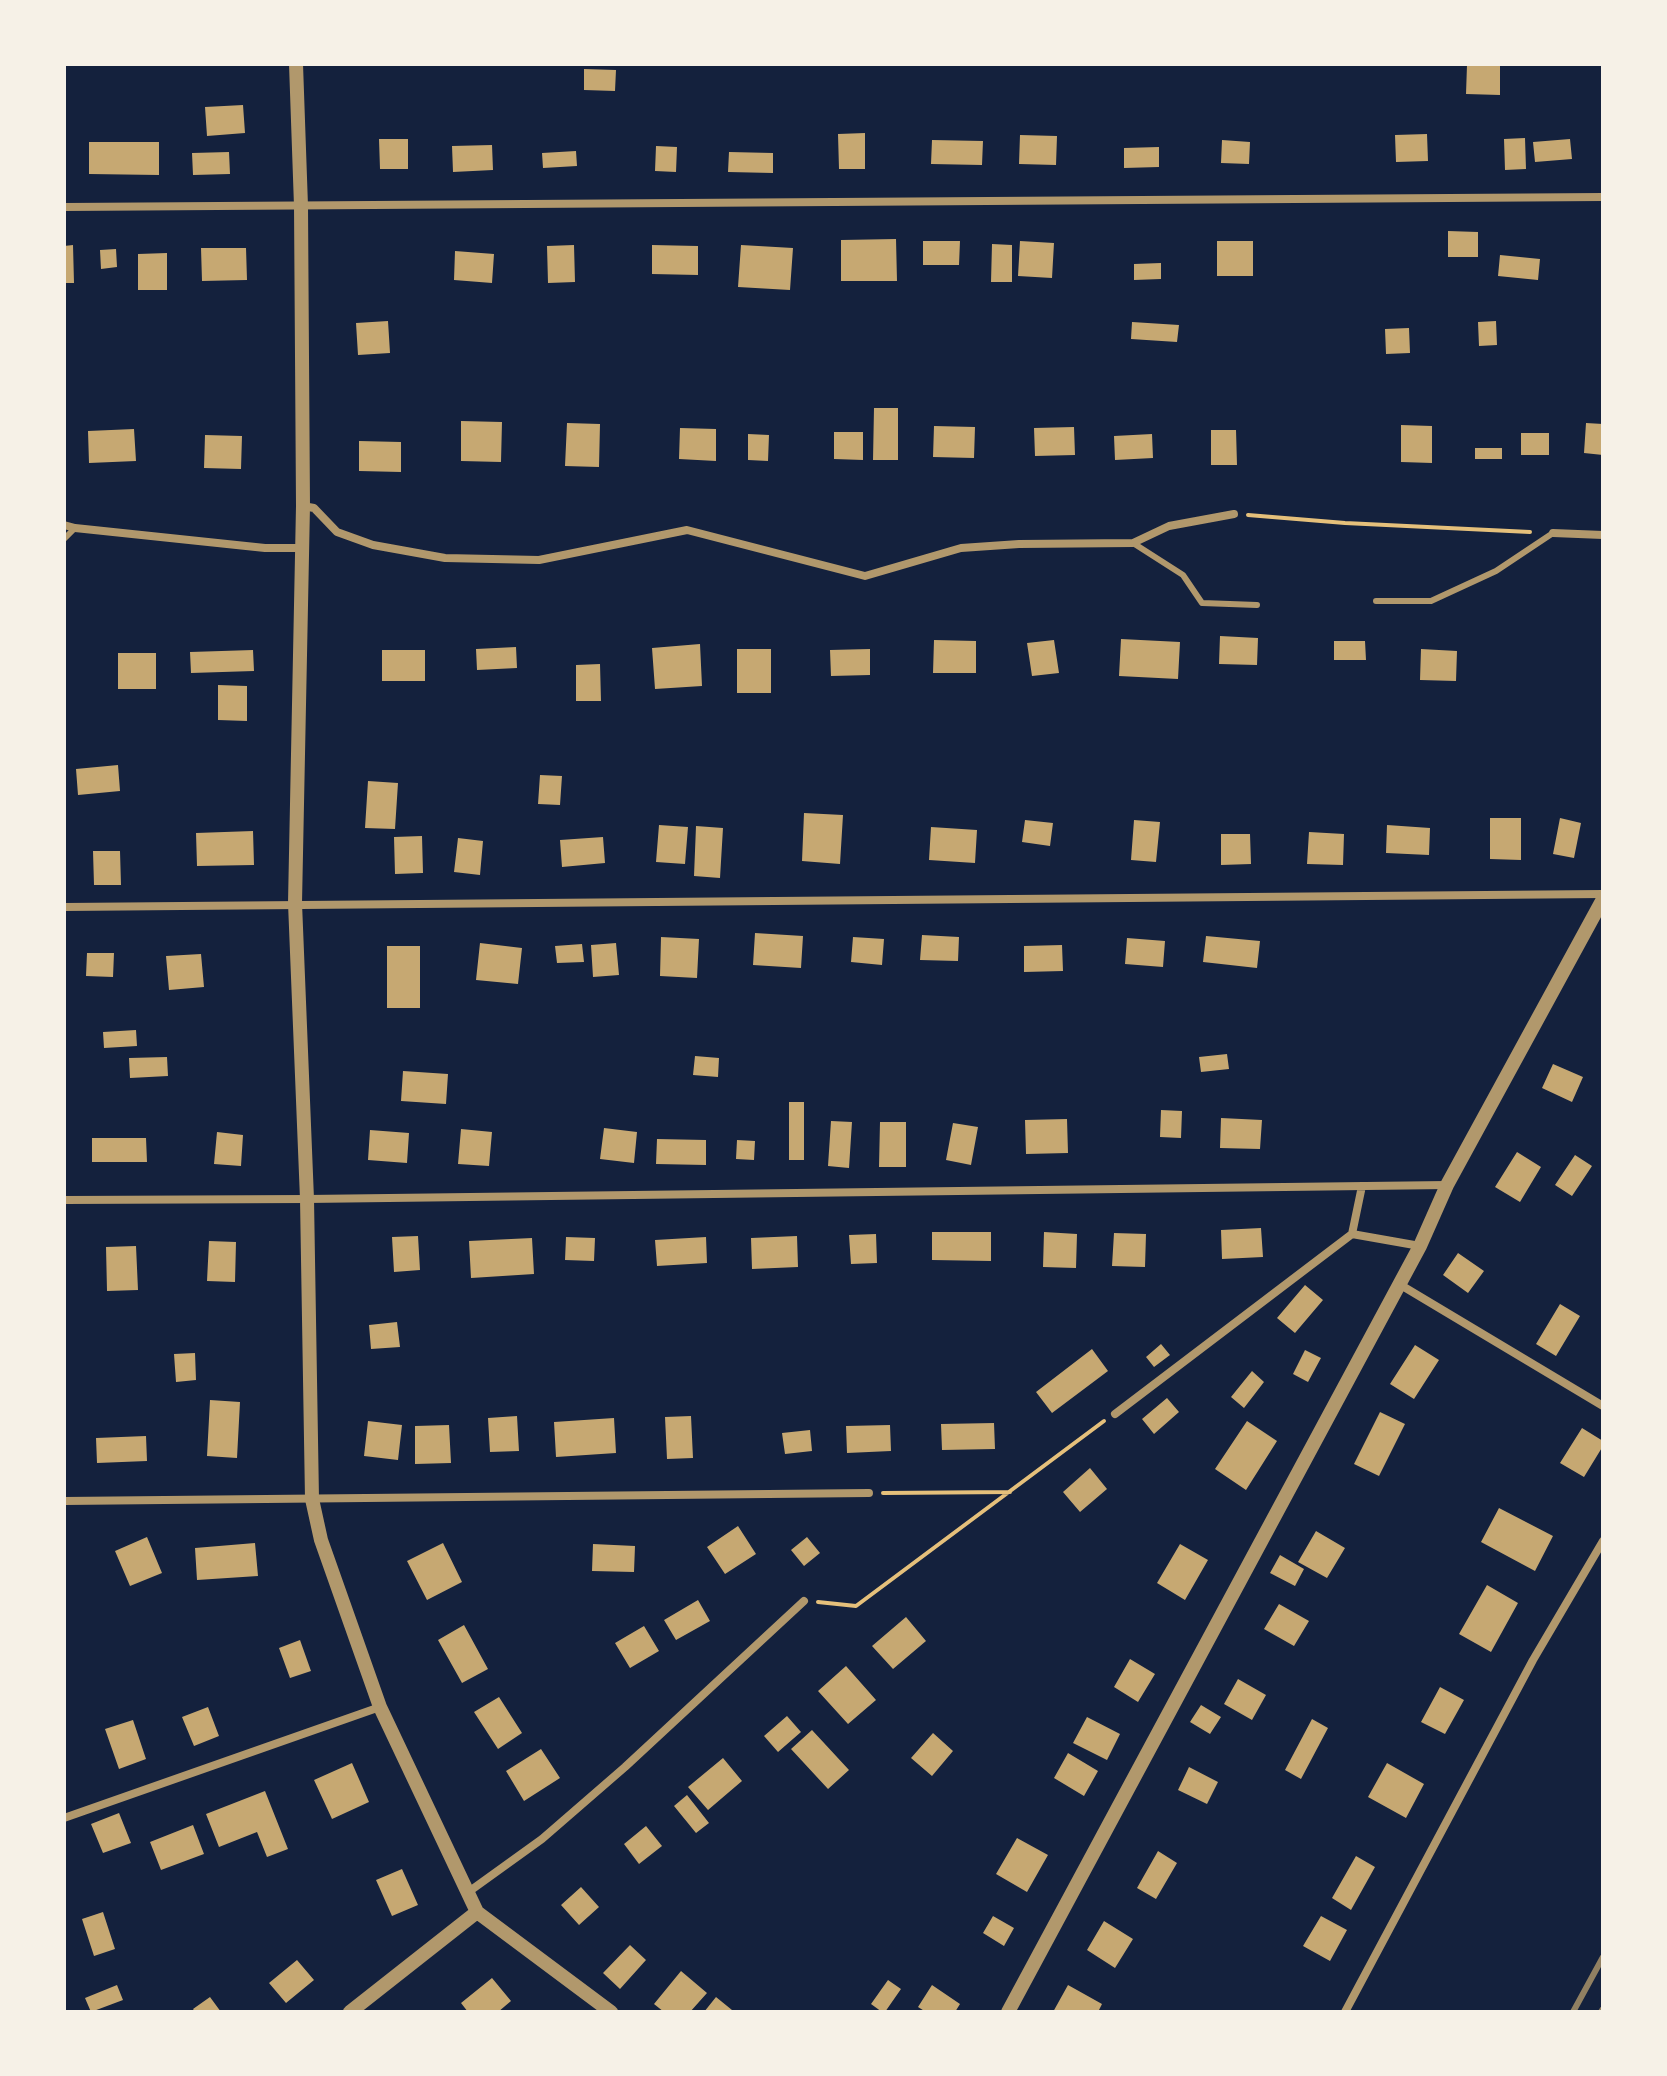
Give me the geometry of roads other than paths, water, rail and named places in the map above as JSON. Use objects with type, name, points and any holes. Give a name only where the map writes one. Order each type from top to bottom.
[{"type":"street","points":[[296,64],[301,206],[303,506],[295,903],[307,1199],[312,1499],[321,1540],[380,1707],[477,1912],[611,2012]]},
{"type":"street","points":[[64,207],[1603,197]]},
{"type":"street","points":[[303,506],[314,508],[337,532],[373,545],[445,558],[539,560],[687,530],[865,576],[961,548],[1133,543],[1169,526],[1234,514]]},
{"type":"street","points":[[64,525],[265,548],[301,548]]},
{"type":"street","points":[[1553,533],[1603,535]]},
{"type":"street","points":[[64,907],[1603,896],[1447,1185],[1420,1246],[1008,2012]]},
{"type":"street","points":[[64,1200],[1447,1185]]},
{"type":"street","points":[[1115,1414],[1352,1234],[1362,1186]]},
{"type":"street","points":[[1352,1234],[1420,1246]]},
{"type":"street","points":[[1399,1284],[1603,1406]]},
{"type":"street","points":[[64,1501],[869,1493]]},
{"type":"street","points":[[1345,2012],[1533,1660],[1603,1541]]},
{"type":"street","points":[[467,1893],[542,1839],[625,1767],[804,1601]]},
{"type":"street","points":[[64,1818],[380,1707]]},
{"type":"street","points":[[350,2012],[477,1912]]},
{"type":"lane","points":[[64,539],[75,528]]},
{"type":"lane","points":[[1376,601],[1431,601],[1496,571],[1553,533]]},
{"type":"lane","points":[[1133,543],[1183,575],[1202,603],[1257,605]]},
{"type":"railway","points":[[1573,2012],[1603,1957]]}]
